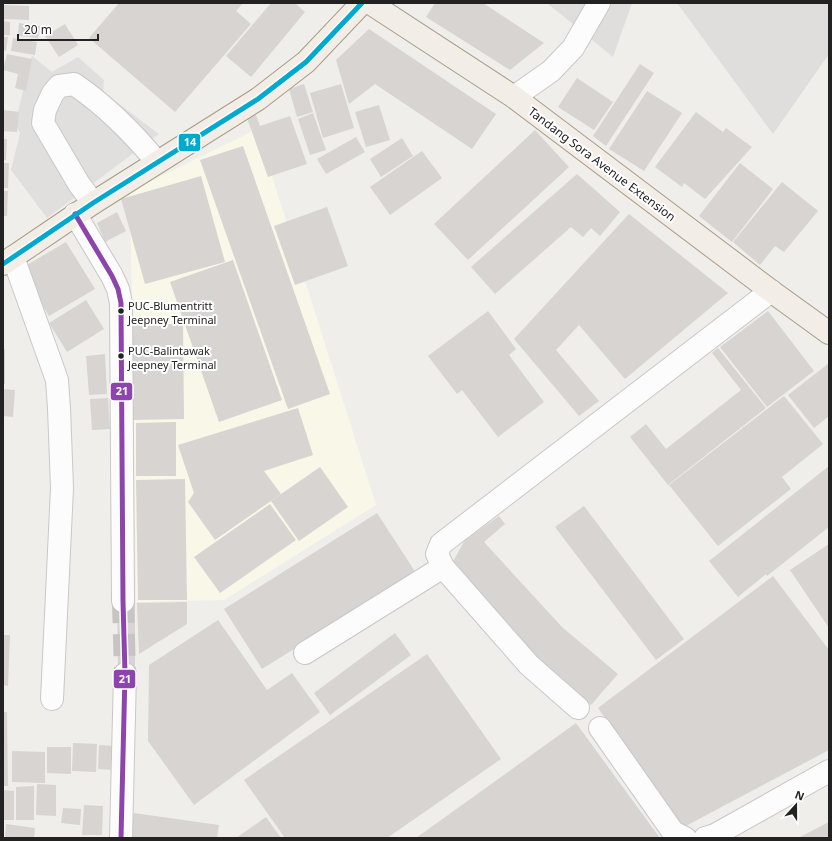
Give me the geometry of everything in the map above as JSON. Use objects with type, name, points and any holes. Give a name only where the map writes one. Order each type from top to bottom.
[{"type":"main road","points":[[8,261],[75,214],[258,100],[306,62],[362,3]]},
{"type":"main road","name":"Tandang Sora Avenue Extension","points":[[370,3],[514,97],[829,333]]},
{"type":"street","points":[[514,97],[551,71],[573,48],[599,3]]},
{"type":"street","points":[[93,203],[79,184],[43,122],[45,110],[53,93],[59,86],[74,84],[88,94],[136,137],[157,162]]},
{"type":"street","points":[[75,214],[112,276],[118,289],[121,302],[123,601]]},
{"type":"street","points":[[8,261],[57,380],[62,488],[52,699]]},
{"type":"street","points":[[578,708],[529,665],[443,567],[437,554],[441,544],[771,291]]},
{"type":"street","points":[[305,654],[443,567]]},
{"type":"street","points":[[121,838],[125,674]]},
{"type":"street","points":[[600,728],[673,832],[685,838]]},
{"type":"street","points":[[705,838],[715,835],[829,770]]},
{"type":"shaded area","points":[[547,3],[632,3],[613,57]]},
{"type":"shaded area","points":[[677,3],[829,3],[829,54],[773,134]]},
{"type":"shaded area","points":[[32,56],[52,72],[78,57],[104,80],[103,92],[159,134],[47,218],[11,170],[20,133],[15,123]]},
{"type":"shaded area","points":[[257,129],[376,505],[224,600],[136,602],[132,290],[129,192]]},
{"type":"building","points":[[119,3],[243,3],[236,11],[251,24],[175,112],[89,38]]},
{"type":"building","points":[[271,3],[295,3],[305,12],[251,77],[226,56]]},
{"type":"building","points":[[435,3],[483,3],[544,43],[510,70],[426,17]]},
{"type":"building","points":[[3,5],[29,6],[29,20],[3,19]]},
{"type":"building","points":[[3,21],[10,22],[10,35],[3,35]]},
{"type":"building","points":[[19,23],[40,26],[38,38],[18,36]]},
{"type":"building","points":[[65,24],[78,45],[59,57],[45,36]]},
{"type":"building","points":[[369,29],[496,114],[472,149],[375,84],[349,104],[336,60]]},
{"type":"building","points":[[3,37],[8,37],[6,51],[3,50]]},
{"type":"building","points":[[13,38],[37,42],[35,55],[11,51]]},
{"type":"building","points":[[7,54],[32,59],[26,91],[15,88],[18,74],[3,70]]},
{"type":"building","points":[[640,64],[654,73],[606,146],[593,136]]},
{"type":"building","points":[[577,78],[613,102],[594,130],[558,107]]},
{"type":"building","points":[[304,84],[313,112],[297,117],[289,89]]},
{"type":"building","points":[[341,84],[354,128],[323,138],[310,93]]},
{"type":"building","points":[[647,91],[682,113],[644,171],[609,149]]},
{"type":"building","points":[[379,105],[390,140],[366,147],[355,112]]},
{"type":"building","points":[[3,110],[19,112],[17,132],[3,131]]},
{"type":"building","points":[[696,112],[723,132],[726,128],[752,147],[705,199],[684,183],[682,187],[655,167]]},
{"type":"building","points":[[313,113],[326,150],[310,155],[298,119]]},
{"type":"building","points":[[256,115],[260,126],[290,116],[307,164],[268,177],[247,118]]},
{"type":"building","points":[[535,130],[569,167],[468,260],[434,224]]},
{"type":"building","points":[[356,137],[365,152],[326,174],[317,159]]},
{"type":"building","points":[[402,138],[413,156],[381,177],[370,159]]},
{"type":"building","points":[[3,139],[7,139],[6,160],[3,160]]},
{"type":"building","points":[[243,146],[330,394],[288,409],[200,160]]},
{"type":"building","points":[[422,151],[442,178],[390,215],[370,187]]},
{"type":"building","points":[[3,163],[9,163],[8,188],[3,188]]},
{"type":"building","points":[[740,163],[773,189],[732,242],[699,216]]},
{"type":"building","points":[[577,174],[620,212],[600,236],[591,228],[583,237],[571,227],[495,294],[471,267]]},
{"type":"building","points":[[201,176],[225,262],[145,284],[121,199]]},
{"type":"building","points":[[782,182],[818,211],[784,252],[775,246],[760,265],[733,242]]},
{"type":"building","points":[[3,191],[8,191],[7,216],[3,216]]},
{"type":"building","points":[[327,207],[348,266],[295,285],[274,226]]},
{"type":"building","points":[[117,212],[126,231],[105,242],[97,223]]},
{"type":"building","points":[[629,214],[728,293],[625,379],[579,325],[556,350],[599,401],[579,416],[514,339]]},
{"type":"building","points":[[66,242],[95,289],[49,316],[20,269]]},
{"type":"building","points":[[233,260],[282,400],[219,422],[170,282]]},
{"type":"building","points":[[86,300],[104,329],[67,352],[49,323]]},
{"type":"building","points":[[488,311],[516,349],[509,355],[544,402],[498,437],[462,390],[457,394],[428,356]]},
{"type":"building","points":[[768,311],[814,371],[767,407],[720,347]]},
{"type":"building","points":[[129,324],[183,324],[184,419],[130,420]]},
{"type":"building","points":[[718,348],[766,408],[668,485],[630,437],[646,424],[666,449],[741,390],[712,353]]},
{"type":"building","points":[[3,349],[5,349],[5,384],[3,384]]},
{"type":"building","points":[[105,354],[107,394],[89,395],[86,356]]},
{"type":"building","points":[[829,363],[829,416],[814,428],[788,395]]},
{"type":"building","points":[[3,389],[15,390],[13,417],[3,416]]},
{"type":"building","points":[[784,396],[823,444],[782,477],[791,489],[718,546],[669,485]]},
{"type":"building","points":[[108,398],[110,429],[92,430],[90,399]]},
{"type":"building","points":[[298,408],[313,455],[264,471],[281,494],[215,540],[188,502],[194,493],[178,445]]},
{"type":"building","points":[[176,422],[176,476],[136,476],[136,423]]},
{"type":"building","points":[[829,466],[829,527],[738,597],[709,561]]},
{"type":"building","points":[[320,467],[348,507],[299,541],[271,501]]},
{"type":"building","points":[[185,479],[187,600],[138,600],[136,480]]},
{"type":"building","points":[[270,504],[296,540],[220,593],[194,557]]},
{"type":"building","points":[[584,506],[684,639],[656,660],[555,527]]},
{"type":"building","points":[[377,513],[416,573],[262,669],[224,609]]},
{"type":"building","points":[[499,516],[505,524],[484,542],[562,627],[618,674],[591,705],[531,654],[452,563],[465,540]]},
{"type":"building","points":[[829,544],[829,628],[790,570]]},
{"type":"building","points":[[773,576],[829,650],[829,750],[682,828],[598,708]]},
{"type":"building","points":[[117,601],[135,601],[135,674],[118,674]]},
{"type":"building","points":[[187,602],[187,624],[139,654],[137,603]]},
{"type":"building","points":[[218,620],[267,690],[292,673],[320,712],[194,805],[148,741],[149,665]]},
{"type":"building","points":[[395,633],[411,655],[330,715],[314,693]]},
{"type":"building","points":[[3,635],[10,635],[8,686],[3,685]]},
{"type":"building","points":[[427,654],[501,759],[387,838],[285,838],[244,780]]},
{"type":"building","points":[[3,712],[7,712],[8,786],[3,786]]},
{"type":"building","points":[[576,723],[660,838],[416,838]]},
{"type":"building","points":[[73,743],[97,744],[96,772],[72,771]]},
{"type":"building","points":[[99,745],[116,746],[114,770],[98,769]]},
{"type":"building","points":[[47,747],[71,747],[71,774],[47,773]]},
{"type":"building","points":[[12,751],[45,752],[45,783],[12,782]]},
{"type":"building","points":[[37,784],[56,785],[56,816],[36,815]]},
{"type":"building","points":[[34,786],[34,820],[16,820],[16,787]]},
{"type":"building","points":[[3,790],[14,791],[14,820],[3,820]]},
{"type":"building","points":[[84,805],[103,806],[102,835],[82,835]]},
{"type":"building","points":[[63,808],[81,809],[80,825],[61,823]]},
{"type":"building","points":[[134,813],[219,825],[217,838],[130,838]]},
{"type":"building","points":[[266,817],[281,838],[236,838]]},
{"type":"building","points":[[829,822],[829,838],[798,838]]},
{"type":"building","points":[[6,824],[35,828],[34,838],[5,838]]},
{"type":"tunnel","points":[[123,601],[125,674]]},
{"type":"transit line","name":"14","points":[[3,264],[93,203],[258,99],[306,62],[362,3]]},
{"type":"transit line","name":"21","points":[[75,214],[112,276],[118,289],[121,303],[123,601],[125,674],[121,838]]},
{"type":"place","name":"PUC-Blumentritt Jeepney Terminal","points":[[121,311]]},
{"type":"place","name":"PUC-Balintawak Jeepney Terminal","points":[[121,356]]}]
